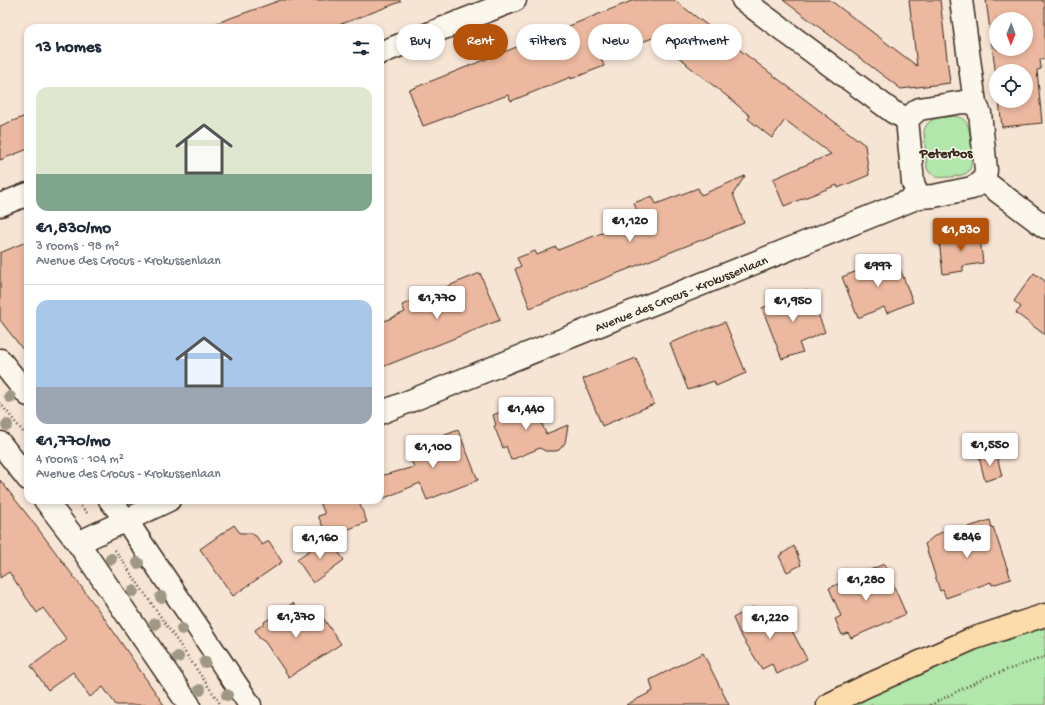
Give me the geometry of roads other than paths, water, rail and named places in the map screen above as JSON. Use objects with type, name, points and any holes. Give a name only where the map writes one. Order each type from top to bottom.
[{"type":"main road","points":[[828,705],[864,687],[972,639],[1045,616]]},
{"type":"street","points":[[384,51],[515,0]]},
{"type":"street","points":[[743,0],[893,112],[907,119]]},
{"type":"street","points":[[961,0],[974,103],[980,113],[986,170],[984,181],[1045,227]]},
{"type":"street","points":[[907,119],[919,109],[963,102],[974,103]]},
{"type":"street","points":[[907,119],[914,183],[919,197]]},
{"type":"street","name":"Avenue des Crocus - Krokussenlaan","points":[[384,411],[919,197],[934,196],[972,188],[984,181]]},
{"type":"street","points":[[0,205],[24,196]]},
{"type":"street","points":[[0,360],[24,391]]},
{"type":"street","points":[[0,443],[24,474]]},
{"type":"street","points":[[47,504],[78,543],[189,705]]},
{"type":"street","points":[[113,504],[126,520],[250,705]]},
{"type":"street","points":[[78,543],[160,504]]},
{"type":"district","name":"Peterbos","points":[[946,152]]}]
